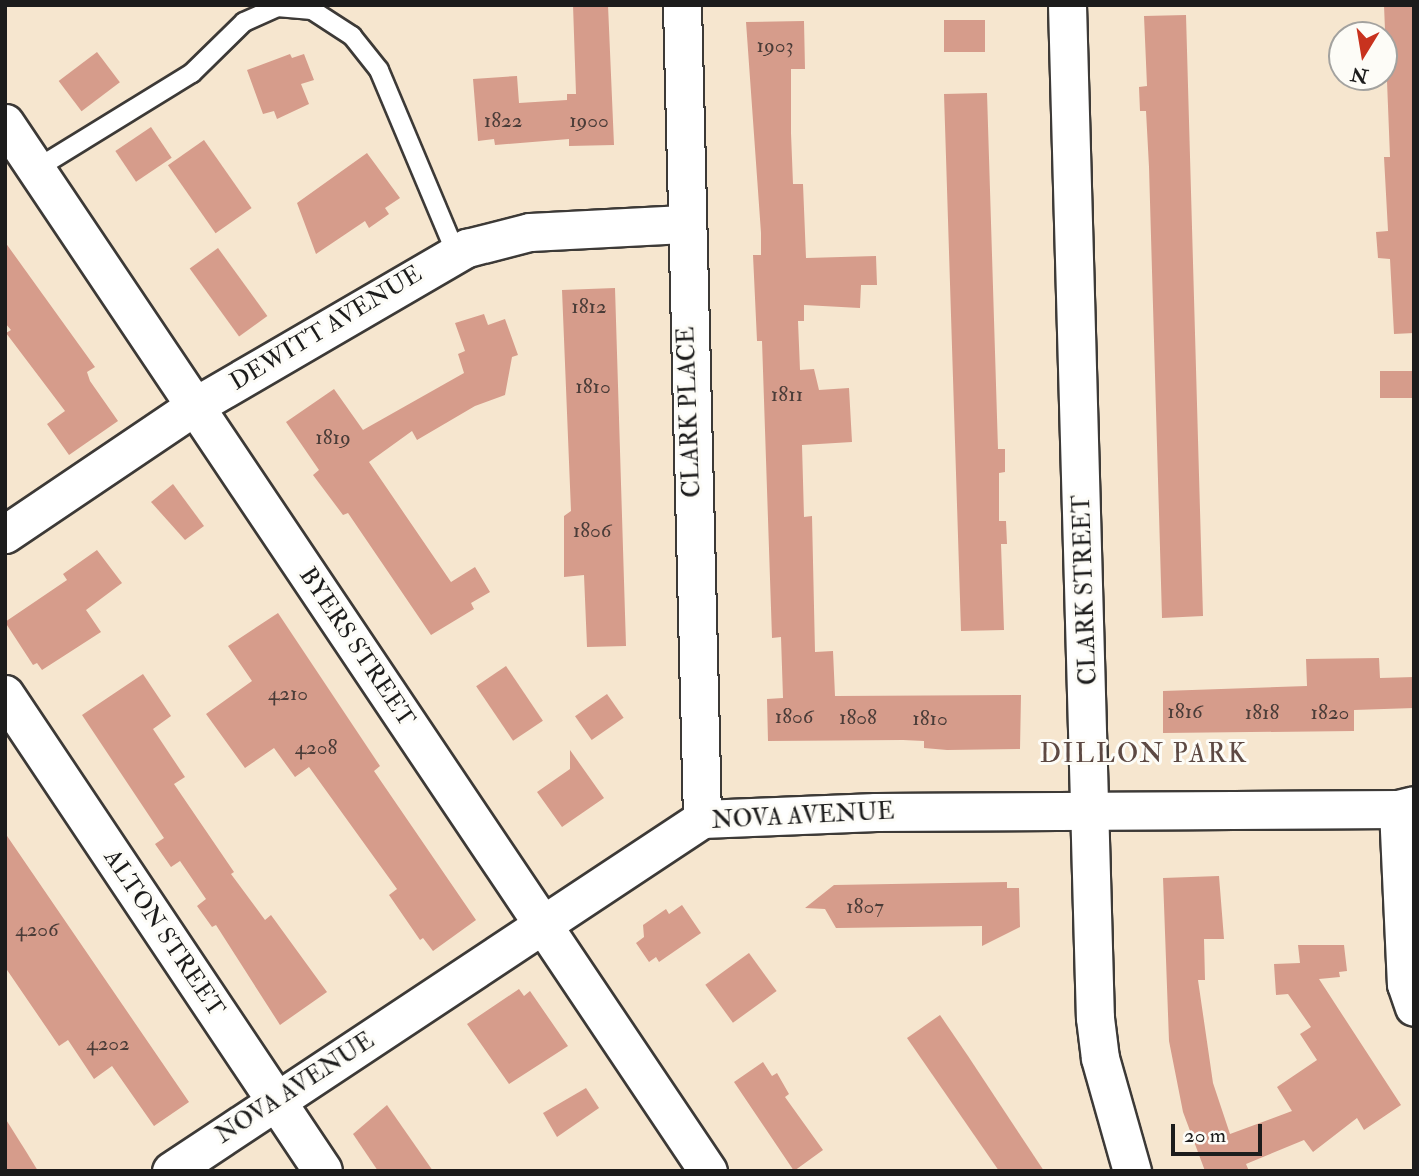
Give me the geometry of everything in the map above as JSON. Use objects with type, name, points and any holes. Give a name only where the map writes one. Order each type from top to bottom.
[{"type":"street","name":"CLARK PLACE","points":[[682,5],[684,224],[702,819]]},
{"type":"street","name":"CLARK STREET","points":[[1067,5],[1092,809],[1089,878],[1095,1018],[1100,1058],[1132,1171]]},
{"type":"street","name":"BYERS STREET","points":[[5,123],[708,1171]]},
{"type":"street","name":"DEWITT AVENUE","points":[[5,534],[195,406],[456,253],[530,232],[684,224]]},
{"type":"street","name":"ALTON STREET","points":[[5,695],[323,1171]]},
{"type":"street","name":"NOVA AVENUE","points":[[170,1171],[702,819],[1092,809],[1406,807]]},
{"type":"street","points":[[1406,807],[1406,984],[1414,1007]]},
{"type":"lane","points":[[36,169],[192,74],[244,22],[277,7],[312,10],[352,36],[379,70],[456,253]]},
{"type":"building","points":[[573,5],[608,5],[614,145],[569,146],[569,139],[495,145],[494,139],[478,141],[473,79],[517,76],[519,103],[567,100],[567,94],[576,94]]},
{"type":"building","points":[[1384,5],[1414,5],[1414,333],[1394,334],[1390,259],[1378,258],[1376,232],[1388,231],[1384,157],[1390,157],[1387,91],[1398,91],[1398,21],[1385,21]]},
{"type":"building","points":[[1186,15],[1203,616],[1162,618],[1149,167],[1146,111],[1140,111],[1139,87],[1147,86],[1144,16]]},
{"type":"building","points":[[944,20],[985,20],[985,52],[944,52]]},
{"type":"building","points":[[804,21],[805,69],[791,69],[791,133],[793,184],[803,184],[806,258],[876,256],[877,285],[861,285],[860,308],[804,305],[804,321],[798,321],[800,370],[814,369],[819,390],[849,388],[852,442],[802,445],[804,517],[812,516],[815,652],[833,651],[835,696],[1021,695],[1020,749],[947,750],[924,748],[924,741],[903,740],[768,741],[767,699],[783,698],[781,637],[772,638],[762,341],[757,341],[753,255],[761,255],[761,233],[746,22]]},
{"type":"building","points":[[97,52],[120,82],[82,111],[59,81]]},
{"type":"building","points":[[290,54],[292,58],[304,54],[314,80],[301,84],[309,104],[277,119],[274,111],[263,114],[247,70]]},
{"type":"building","points":[[987,93],[998,449],[1005,449],[1005,472],[999,473],[999,521],[1006,521],[1007,544],[1001,544],[1004,630],[961,631],[944,94]]},
{"type":"building","points":[[151,127],[172,158],[136,182],[115,151]]},
{"type":"building","points":[[204,140],[252,208],[216,233],[168,165]]},
{"type":"building","points":[[367,153],[400,198],[385,208],[389,214],[369,228],[365,221],[316,254],[297,203]]},
{"type":"building","points":[[5,242],[95,367],[87,372],[90,381],[118,421],[69,455],[47,424],[65,411],[6,333],[11,330],[5,323]]},
{"type":"building","points":[[218,248],[267,316],[239,337],[190,269]]},
{"type":"building","points":[[615,288],[626,646],[587,647],[584,575],[564,577],[564,516],[571,511],[562,290]]},
{"type":"building","points":[[484,314],[488,325],[505,319],[518,355],[512,357],[505,395],[475,406],[417,440],[412,431],[369,462],[451,582],[475,567],[490,592],[471,603],[474,609],[431,635],[348,513],[343,515],[313,475],[319,470],[286,422],[334,389],[363,430],[464,373],[458,354],[465,351],[455,323]]},
{"type":"building","points":[[1380,371],[1414,371],[1414,398],[1380,398]]},
{"type":"building","points":[[173,484],[204,526],[185,540],[151,502]]},
{"type":"building","points":[[97,550],[122,583],[86,610],[101,632],[42,670],[37,663],[33,665],[5,622],[67,580],[63,574]]},
{"type":"building","points":[[278,613],[380,766],[374,771],[476,920],[433,951],[423,938],[420,940],[389,895],[397,889],[309,767],[295,777],[274,748],[245,768],[206,714],[252,681],[228,646]]},
{"type":"building","points":[[1379,658],[1380,678],[1414,677],[1414,708],[1354,710],[1354,731],[1163,733],[1163,691],[1307,686],[1306,659]]},
{"type":"building","points":[[506,666],[543,721],[513,741],[476,686]]},
{"type":"building","points":[[143,674],[171,716],[153,729],[185,777],[174,784],[234,872],[231,874],[265,920],[271,915],[327,992],[280,1025],[216,925],[212,927],[197,906],[206,899],[180,861],[171,867],[155,844],[164,838],[82,715]]},
{"type":"building","points":[[607,694],[624,718],[592,740],[575,716]]},
{"type":"building","points":[[570,750],[604,798],[562,827],[537,792],[570,769]]},
{"type":"building","points":[[5,833],[189,1102],[154,1126],[112,1066],[94,1079],[68,1040],[59,1046],[5,967]]},
{"type":"building","points":[[1219,876],[1224,939],[1204,939],[1205,980],[1198,980],[1213,1083],[1230,1134],[1292,1111],[1277,1087],[1317,1060],[1300,1034],[1311,1027],[1288,994],[1276,995],[1274,964],[1300,963],[1298,945],[1344,945],[1347,971],[1339,972],[1340,977],[1319,979],[1401,1105],[1364,1130],[1357,1118],[1313,1152],[1304,1140],[1246,1164],[1249,1171],[1205,1171],[1183,1112],[1169,1041],[1163,878]]},
{"type":"building","points":[[1007,882],[1007,888],[1019,888],[1020,927],[982,946],[982,926],[836,928],[825,909],[805,908],[834,885]]},
{"type":"building","points":[[682,905],[701,933],[659,962],[656,957],[649,962],[636,943],[644,937],[643,925],[666,909],[669,914]]},
{"type":"building","points":[[749,953],[777,991],[733,1023],[705,985]]},
{"type":"building","points":[[519,989],[524,996],[530,991],[568,1046],[509,1084],[467,1024]]},
{"type":"building","points":[[940,1015],[1044,1171],[999,1171],[907,1038]]},
{"type":"building","points":[[763,1062],[772,1076],[777,1073],[789,1094],[785,1097],[823,1150],[794,1171],[734,1082]]},
{"type":"building","points":[[586,1088],[599,1108],[557,1137],[543,1113]]},
{"type":"building","points":[[387,1105],[433,1171],[378,1171],[353,1134]]},
{"type":"building","points":[[5,1118],[27,1153],[38,1171],[5,1171]]},
{"type":"district","name":"DILLON PARK","points":[[1144,755]]}]
